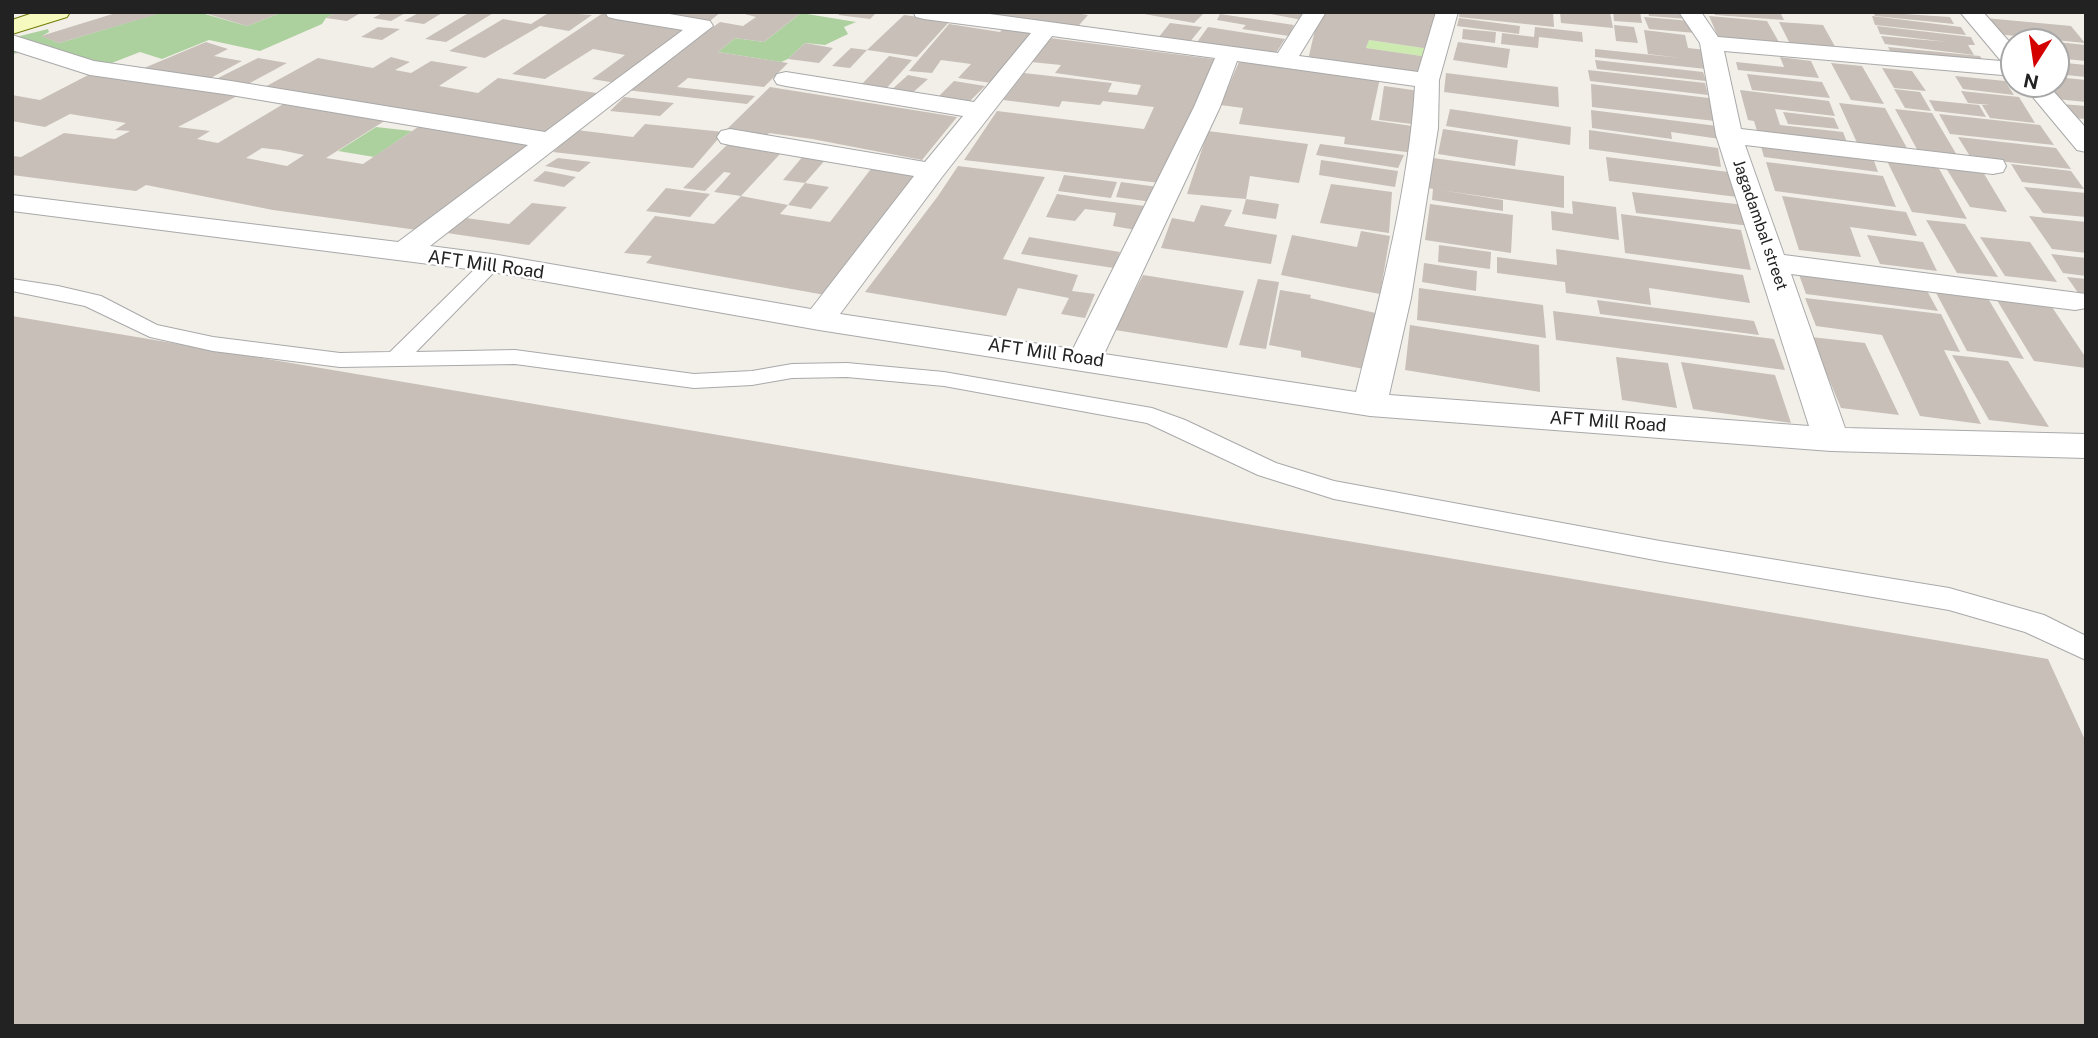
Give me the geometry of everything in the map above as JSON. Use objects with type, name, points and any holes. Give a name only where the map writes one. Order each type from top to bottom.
[{"type":"main road","points":[[12,27],[59,12]]},
{"type":"street","points":[[403,253],[702,26],[616,12]]},
{"type":"street","points":[[924,12],[1427,80]]},
{"type":"street","points":[[1084,35],[1102,12]]},
{"type":"street","points":[[1285,60],[1315,12]]},
{"type":"street","points":[[1370,404],[1395,298],[1425,128],[1427,80],[1447,12]]},
{"type":"street","name":"Jagadambal street","points":[[1690,12],[1711,43],[1729,135],[1831,439]]},
{"type":"street","points":[[1971,12],[2000,45]]},
{"type":"street","points":[[819,320],[932,171],[1045,30]]},
{"type":"street","points":[[12,42],[89,68],[231,88],[550,141]]},
{"type":"street","points":[[1711,43],[2000,68]]},
{"type":"street","points":[[1085,359],[1207,107],[1229,52]]},
{"type":"street","points":[[786,79],[980,111]]},
{"type":"street","points":[[2046,98],[2086,144]]},
{"type":"street","points":[[1729,135],[1993,166]]},
{"type":"street","points":[[730,137],[932,171]]},
{"type":"street","name":"AFT Mill Road","points":[[12,203],[492,263],[819,320],[1370,404],[1831,439],[2086,446]]},
{"type":"street","points":[[1773,263],[2075,300]]},
{"type":"lane","points":[[394,361],[492,263]]},
{"type":"lane","points":[[12,285],[93,301],[150,330],[213,344],[340,360],[515,357],[694,381],[752,378],[792,371],[847,370],[944,379],[1152,416],[1183,427],[1246,460],[1292,479],[1334,490],[1660,551],[1949,598],[2034,623],[2086,649]]},
{"type":"green space","points":[[163,12],[198,12],[247,26],[283,12],[337,12],[326,18],[322,24],[260,51],[209,40],[162,59],[140,52],[104,66],[46,48],[12,54],[12,38],[48,29],[49,32],[42,36],[59,43]]},
{"type":"green space","points":[[801,13],[856,22],[844,27],[848,34],[825,45],[805,43],[781,62],[718,52],[735,38],[764,42]]},
{"type":"green space","points":[[1369,40],[1430,49],[1428,57],[1366,48]]},
{"type":"green space","points":[[376,127],[412,131],[374,157],[338,151]]},
{"type":"building","points":[[119,12],[161,13],[59,43],[41,36]]},
{"type":"building","points":[[201,12],[283,12],[247,26]]},
{"type":"building","points":[[337,12],[362,12],[347,21],[326,18]]},
{"type":"building","points":[[384,12],[407,12],[391,21],[373,18]]},
{"type":"building","points":[[420,12],[442,13],[424,24],[404,21]]},
{"type":"building","points":[[470,12],[495,12],[446,42],[425,39]]},
{"type":"building","points":[[550,12],[592,15],[569,31],[540,26],[485,58],[449,51],[503,19],[531,24]]},
{"type":"building","points":[[645,12],[721,12],[706,24]]},
{"type":"building","points":[[737,12],[802,12],[764,42],[735,38],[718,52],[788,63],[764,87],[688,78],[677,87],[755,96],[747,104],[626,90],[720,22],[743,26],[756,17]]},
{"type":"building","points":[[841,12],[877,12],[870,19],[838,15]]},
{"type":"building","points":[[970,12],[1068,12],[1088,15],[1074,31]]},
{"type":"building","points":[[1133,12],[1205,12],[1194,23]]},
{"type":"building","points":[[1260,12],[1306,12],[1302,20]]},
{"type":"building","points":[[1323,12],[1437,12],[1430,49],[1369,40],[1366,48],[1428,57],[1423,77],[1308,60],[1317,21]]},
{"type":"building","points":[[1460,12],[1553,12],[1554,27],[1459,17]]},
{"type":"building","points":[[1560,12],[1610,12],[1613,28],[1561,23]]},
{"type":"building","points":[[1613,12],[1640,12],[1642,23],[1614,21]]},
{"type":"building","points":[[1648,12],[1685,12],[1688,19],[1649,16]]},
{"type":"building","points":[[1714,12],[1780,12],[1784,20],[1715,15]]},
{"type":"building","points":[[1873,12],[1950,17],[1954,24],[1875,16]]},
{"type":"building","points":[[603,13],[693,31],[622,84],[592,79],[625,55],[593,49],[545,79],[512,74]]},
{"type":"building","points":[[1220,14],[1294,25],[1289,36],[1242,29],[1246,25],[1217,20]]},
{"type":"building","points":[[904,15],[950,21],[917,57],[867,50]]},
{"type":"building","points":[[1709,16],[1767,21],[1780,44],[1719,39]]},
{"type":"building","points":[[1872,16],[1961,27],[1966,35],[1875,25]]},
{"type":"building","points":[[1644,17],[1691,21],[1696,33],[1649,29]]},
{"type":"building","points":[[1459,18],[1520,26],[1519,34],[1457,26]]},
{"type":"building","points":[[1985,18],[2071,26],[2085,43],[2070,41],[2070,28],[2000,28],[2000,34],[1996,34]]},
{"type":"building","points":[[1779,22],[1823,25],[1837,50],[1791,46]]},
{"type":"building","points":[[1170,23],[1202,27],[1189,43],[1158,38]]},
{"type":"building","points":[[949,24],[1000,32],[1003,28],[1034,32],[991,83],[958,78],[971,64],[941,60],[932,73],[909,71]]},
{"type":"building","points":[[1614,25],[1634,27],[1638,43],[1616,41]]},
{"type":"building","points":[[1877,26],[1971,37],[1975,45],[1968,45],[1974,55],[1885,44],[1881,36],[1948,42],[1880,34]]},
{"type":"building","points":[[378,27],[400,29],[382,40],[361,37]]},
{"type":"building","points":[[1208,27],[1285,39],[1274,56],[1195,45]]},
{"type":"building","points":[[1535,27],[1582,32],[1583,42],[1539,37],[1538,48],[1501,44],[1502,33],[1534,37]]},
{"type":"building","points":[[1463,29],[1496,32],[1495,43],[1462,39]]},
{"type":"building","points":[[1644,30],[1685,35],[1688,48],[1706,50],[1706,69],[1595,57],[1595,49],[1681,58],[1648,54]]},
{"type":"building","points":[[1050,38],[1221,60],[1160,183],[964,160],[997,111],[1144,129],[1154,107],[1103,101],[1100,105],[1062,101],[1059,107],[1003,100],[1024,73],[1112,83],[1108,92],[1137,95],[1141,85],[1055,73],[1061,65],[1031,62]]},
{"type":"building","points":[[206,42],[228,49],[214,56],[242,61],[207,80],[144,68]]},
{"type":"building","points":[[1458,42],[1510,49],[1507,68],[1453,60]]},
{"type":"building","points":[[805,43],[833,48],[819,63],[788,59]]},
{"type":"building","points":[[2070,43],[2086,45],[2086,61],[2070,59]]},
{"type":"building","points":[[1888,47],[1980,56],[1985,64],[1892,55]]},
{"type":"building","points":[[851,48],[867,50],[850,68],[832,66]]},
{"type":"building","points":[[889,56],[912,60],[884,91],[859,87]]},
{"type":"building","points":[[391,57],[410,62],[395,70],[411,73],[431,61],[468,67],[439,86],[478,93],[498,78],[603,94],[551,133],[263,88],[318,58],[373,68]]},
{"type":"building","points":[[1780,57],[1811,61],[1819,78],[1738,70],[1736,62],[1784,67]]},
{"type":"building","points":[[258,58],[287,63],[248,84],[216,79]]},
{"type":"building","points":[[1595,60],[1703,72],[1706,81],[1597,69]]},
{"type":"building","points":[[1239,62],[1380,78],[1371,120],[1419,127],[1414,153],[1344,144],[1345,137],[1239,124],[1243,108],[1220,105]]},
{"type":"building","points":[[1831,63],[1862,66],[1884,104],[1851,100]]},
{"type":"building","points":[[2070,63],[2086,65],[2086,77],[2070,75]]},
{"type":"building","points":[[1882,68],[1912,71],[1926,91],[1894,88]]},
{"type":"building","points":[[1588,70],[1705,83],[1708,95],[1590,81]]},
{"type":"building","points":[[96,71],[243,93],[178,127],[210,131],[197,139],[218,143],[285,103],[386,120],[326,158],[363,164],[424,123],[538,144],[424,231],[273,210],[146,185],[136,191],[12,175],[12,156],[21,157],[64,133],[115,139],[130,131],[115,130],[126,123],[70,114],[45,127],[12,121],[12,95],[40,100]],"holes":[[[262,148],[304,155],[287,166],[246,158]]]},
{"type":"building","points":[[1446,73],[1558,87],[1559,107],[1444,92]]},
{"type":"building","points":[[1747,74],[1822,82],[1830,98],[1752,90]]},
{"type":"building","points":[[908,75],[928,79],[910,95],[889,92]]},
{"type":"building","points":[[1955,76],[2000,80],[2000,93],[1963,89]]},
{"type":"building","points":[[2070,78],[2086,80],[2086,102],[2056,99],[2070,98]]},
{"type":"building","points":[[954,81],[985,86],[968,103],[937,98]]},
{"type":"building","points":[[1591,84],[1709,98],[1715,121],[1592,107]]},
{"type":"building","points":[[1384,86],[1420,91],[1412,124],[1379,120]]},
{"type":"building","points":[[770,87],[957,117],[922,160],[812,139],[769,133],[764,138],[724,132]]},
{"type":"building","points":[[1894,89],[1920,92],[1931,111],[1905,108]]},
{"type":"building","points":[[1740,90],[1829,101],[1835,116],[1775,109],[1780,125],[1843,132],[1848,145],[1758,134],[1754,121],[1748,120]]},
{"type":"building","points":[[1961,91],[2000,95],[2000,98],[2020,98],[2035,123],[1990,118],[1982,105],[1990,105],[1968,103]]},
{"type":"building","points":[[624,97],[674,103],[660,116],[610,111]]},
{"type":"building","points":[[1929,100],[1979,105],[1986,117],[1935,111]]},
{"type":"building","points":[[1839,103],[1885,108],[1908,150],[1858,145]]},
{"type":"building","points":[[2061,104],[2086,106],[2086,119],[2072,118]]},
{"type":"building","points":[[1450,109],[1571,127],[1570,145],[1446,126]]},
{"type":"building","points":[[1895,109],[1932,113],[1958,157],[1919,153]]},
{"type":"building","points":[[1591,110],[1717,126],[1720,139],[1671,132],[1672,139],[1592,128]]},
{"type":"building","points":[[1783,112],[1834,118],[1839,129],[1788,124]]},
{"type":"building","points":[[1939,114],[2040,125],[2054,145],[1950,134]]},
{"type":"building","points":[[645,124],[724,132],[693,168],[553,152],[577,130],[633,137]]},
{"type":"building","points":[[1443,129],[1518,140],[1515,166],[1438,154]]},
{"type":"building","points":[[1589,130],[1718,148],[1721,167],[1589,149]]},
{"type":"building","points":[[1208,131],[1308,144],[1299,183],[1250,176],[1246,199],[1187,194]]},
{"type":"building","points":[[1958,137],[2056,148],[2071,169],[1971,158]]},
{"type":"building","points":[[1760,143],[1873,158],[1878,172],[1764,157]]},
{"type":"building","points":[[728,144],[780,154],[741,196],[714,192],[731,173],[724,172],[705,191],[683,188]]},
{"type":"building","points":[[1320,144],[1404,155],[1398,168],[1316,155]]},
{"type":"building","points":[[804,155],[827,158],[805,183],[783,180]]},
{"type":"building","points":[[1606,157],[1729,172],[1737,197],[1609,181]]},
{"type":"building","points":[[558,158],[591,162],[579,172],[545,166]]},
{"type":"building","points":[[1433,158],[1564,176],[1564,208],[1440,190],[1503,200],[1503,211],[1432,200],[1433,189],[1428,188]]},
{"type":"building","points":[[1886,159],[1937,165],[1967,219],[1912,212]]},
{"type":"building","points":[[1321,160],[1398,171],[1395,187],[1319,175]]},
{"type":"building","points":[[1766,162],[1883,176],[1896,207],[1775,191]]},
{"type":"building","points":[[2011,164],[2071,171],[2084,189],[2022,182]]},
{"type":"building","points":[[874,165],[924,174],[825,295],[646,263],[652,256],[624,253],[655,216],[714,224],[741,196],[788,205],[780,214],[830,222]]},
{"type":"building","points":[[958,166],[1045,177],[1003,259],[1078,275],[1072,291],[1095,294],[1085,318],[1061,314],[1069,298],[1018,288],[1006,316],[865,292]]},
{"type":"building","points":[[1946,168],[1983,172],[2007,212],[1970,207]]},
{"type":"building","points":[[545,171],[576,177],[564,187],[533,181]]},
{"type":"building","points":[[1064,175],[1117,182],[1111,198],[1058,191]]},
{"type":"building","points":[[1121,182],[1158,187],[1152,202],[1116,197]]},
{"type":"building","points":[[805,183],[829,187],[811,209],[788,205]]},
{"type":"building","points":[[1331,184],[1392,192],[1389,233],[1320,223]]},
{"type":"building","points":[[2024,187],[2086,193],[2086,217],[2043,213]]},
{"type":"building","points":[[666,188],[710,194],[690,217],[646,211]]},
{"type":"building","points":[[1632,192],[1744,205],[1751,226],[1636,213]]},
{"type":"building","points":[[1057,194],[1153,207],[1142,231],[1113,226],[1116,213],[1085,209],[1075,221],[1046,217]]},
{"type":"building","points":[[1782,196],[1906,212],[1917,236],[1850,227],[1861,257],[1799,250]]},
{"type":"building","points":[[1246,199],[1279,204],[1276,219],[1242,214]]},
{"type":"building","points":[[1572,201],[1616,207],[1619,240],[1552,230],[1551,211],[1573,214]]},
{"type":"building","points":[[532,203],[567,207],[529,245],[440,232],[459,217],[509,224]]},
{"type":"building","points":[[1430,204],[1513,215],[1511,253],[1425,240]]},
{"type":"building","points":[[1201,205],[1232,210],[1224,226],[1277,235],[1271,264],[1161,248],[1172,218],[1194,222]]},
{"type":"building","points":[[1621,214],[1741,230],[1751,270],[1625,253]]},
{"type":"building","points":[[2029,216],[2086,222],[2086,253],[2052,249]]},
{"type":"building","points":[[1926,220],[1965,224],[1998,277],[1957,273]]},
{"type":"building","points":[[1361,231],[1390,236],[1380,294],[1281,275],[1292,235],[1357,247]]},
{"type":"building","points":[[1867,235],[1923,242],[1937,271],[1880,264]]},
{"type":"building","points":[[1029,237],[1120,252],[1114,268],[1021,254]]},
{"type":"building","points":[[1980,237],[2030,242],[2057,282],[2005,276]]},
{"type":"building","points":[[1439,245],[1491,252],[1490,269],[1438,262]]},
{"type":"building","points":[[1556,249],[1743,275],[1750,303],[1649,288],[1651,305],[1566,293],[1565,282],[1497,273],[1497,257],[1557,265]]},
{"type":"building","points":[[2051,254],[2086,258],[2086,276],[2063,273]]},
{"type":"building","points":[[1424,263],[1477,271],[1476,291],[1422,282]]},
{"type":"building","points":[[1797,269],[1924,285],[1938,311],[1806,294]]},
{"type":"building","points":[[1143,275],[1244,291],[1227,348],[1115,330]]},
{"type":"building","points":[[2067,277],[2086,279],[2086,298],[2081,297]]},
{"type":"building","points":[[1258,279],[1279,282],[1266,349],[1239,345]]},
{"type":"building","points":[[1419,288],[1543,305],[1546,338],[1417,320]]},
{"type":"building","points":[[1934,289],[1986,295],[2024,359],[1967,351]]},
{"type":"building","points":[[1280,290],[1311,295],[1310,298],[1380,314],[1369,370],[1301,357],[1301,351],[1269,345]]},
{"type":"building","points":[[1995,297],[2050,304],[2086,358],[2086,368],[2034,361]]},
{"type":"building","points":[[1805,298],[1941,314],[1960,352],[1944,350],[1981,424],[1920,416],[1882,335],[1816,326]]},
{"type":"building","points":[[1597,300],[1754,321],[1759,335],[1600,314]]},
{"type":"building","points":[[1553,311],[1774,339],[1785,370],[1556,340]]},
{"type":"building","points":[[12,316],[2048,659],[2086,742],[2086,1026],[12,1026]]},
{"type":"building","points":[[1410,325],[1539,345],[1540,392],[1405,370]]},
{"type":"building","points":[[1811,337],[1865,343],[1899,415],[1841,408]]},
{"type":"building","points":[[1952,355],[2008,361],[2049,427],[1989,420]]},
{"type":"building","points":[[1616,357],[1668,363],[1677,408],[1622,400]]},
{"type":"building","points":[[1681,362],[1775,375],[1791,423],[1693,409]]}]
